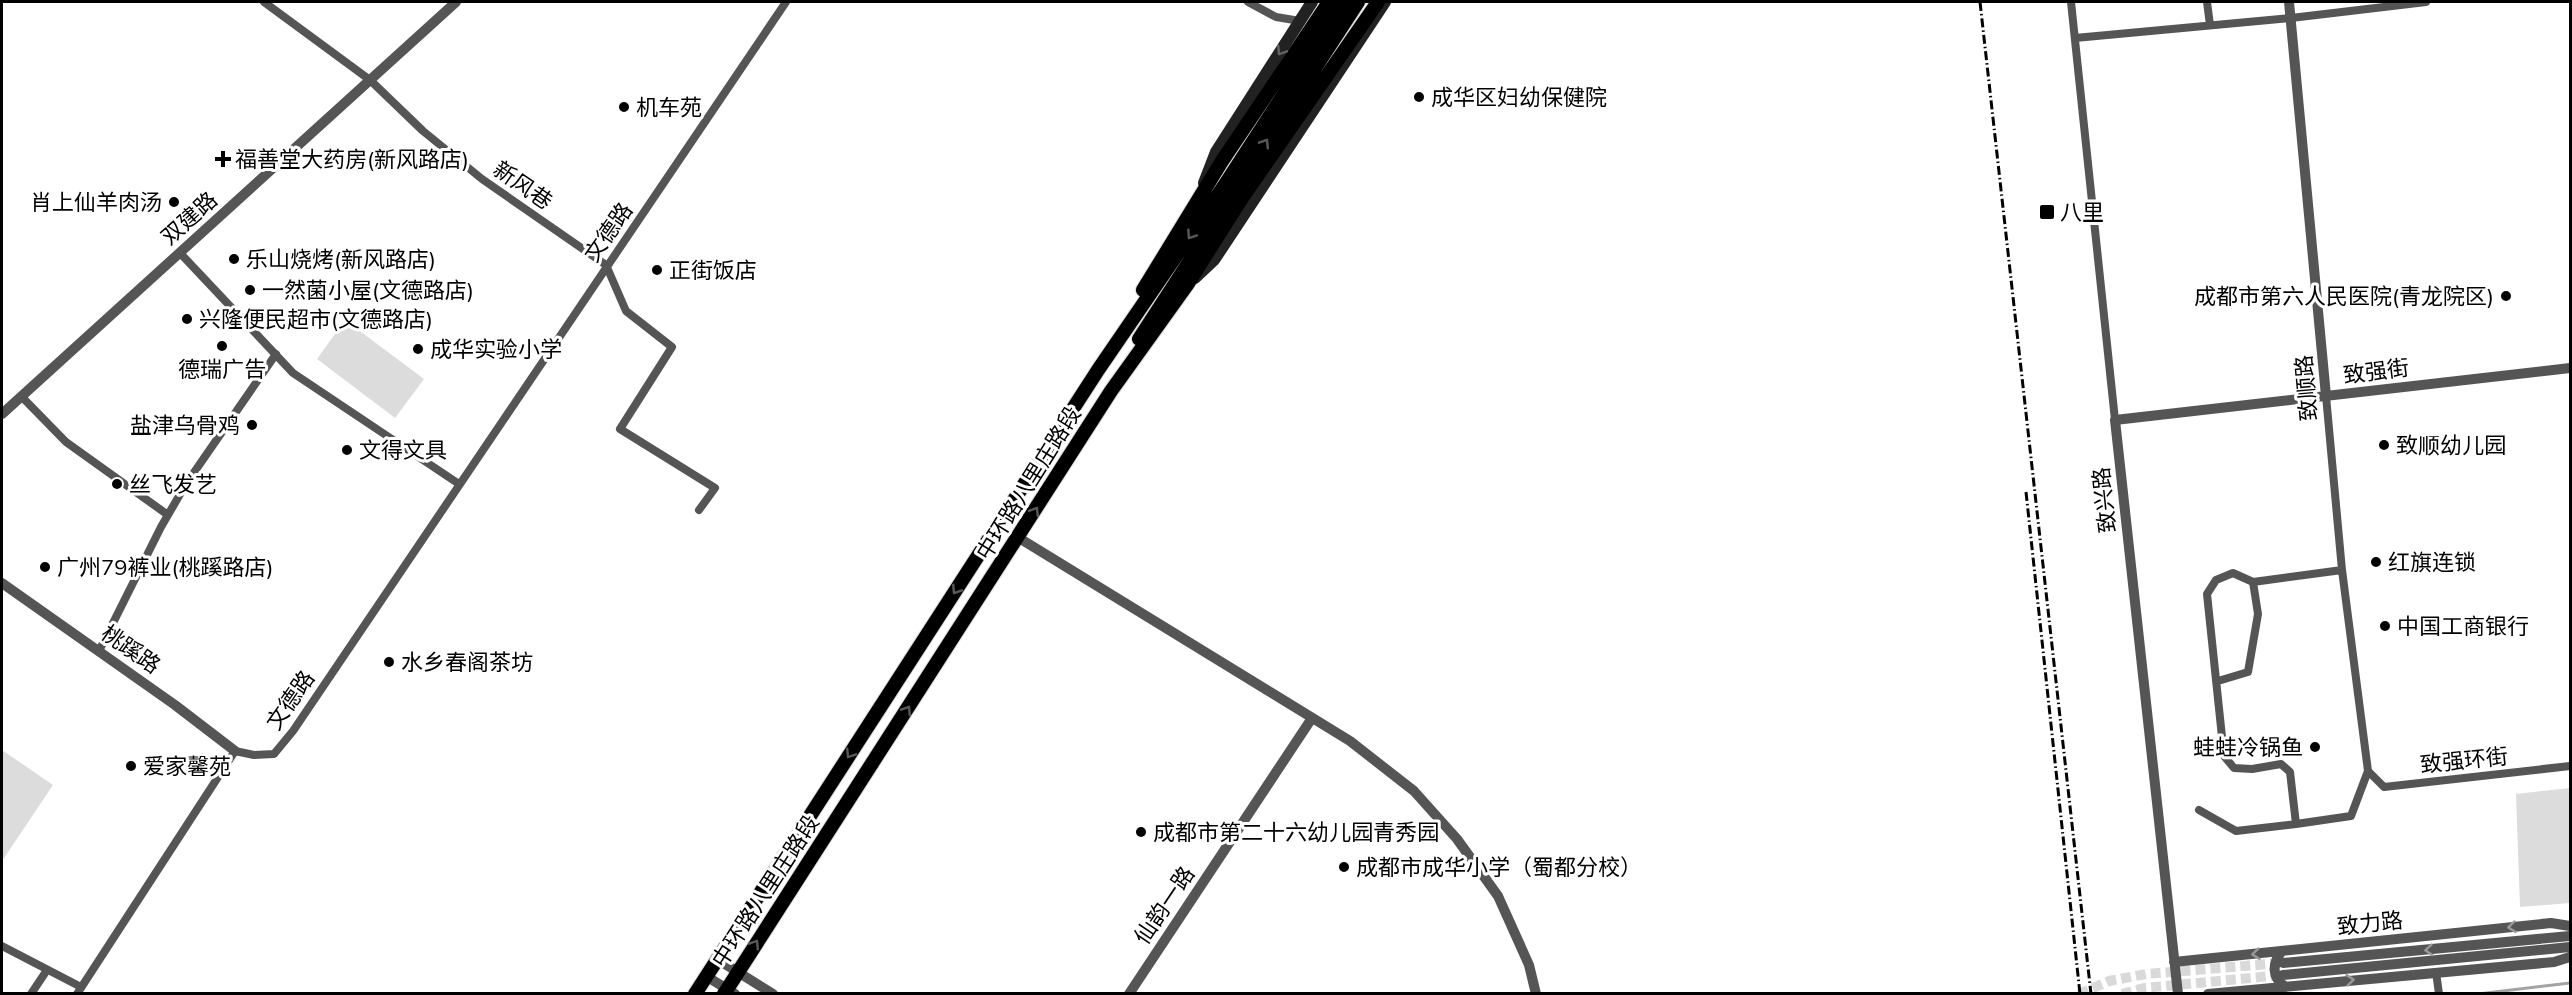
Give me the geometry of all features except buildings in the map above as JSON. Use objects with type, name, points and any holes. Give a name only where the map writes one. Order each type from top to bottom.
[{"type":"main road","points":[[1197,201],[1216,152],[1312,2]]},
{"type":"main road","points":[[1098,370],[1131,308],[1222,161],[1329,2]]},
{"type":"main road","name":"中环路八里庄路段","points":[[729,992],[738,972],[1019,538],[1111,391],[1187,285],[1233,192],[1344,2]]},
{"type":"main road","points":[[1111,391],[1132,350],[1358,2]]},
{"type":"main road","name":"中环路八里庄路段","points":[[695,993],[1098,370],[1378,2]]},
{"type":"main road","points":[[1187,285],[1214,260],[1385,2]]},
{"type":"street","name":"新风巷","points":[[264,2],[370,80],[423,131],[482,178],[606,265]]},
{"type":"street","name":"双建路","points":[[2,414],[456,2]]},
{"type":"street","name":"文德路","points":[[235,751],[254,755],[274,754],[293,731],[786,2]]},
{"type":"street","points":[[1248,2],[1276,17],[1300,21]]},
{"type":"street","name":"致兴路","points":[[2071,2],[2178,993]]},
{"type":"street","points":[[2207,2],[2210,25]]},
{"type":"street","name":"致顺路","points":[[2289,2],[2342,570],[2368,771]]},
{"type":"street","points":[[2075,38],[2291,18],[2426,2]]},
{"type":"street","points":[[180,253],[294,373],[459,484]]},
{"type":"street","points":[[606,265],[626,311],[672,346],[620,429],[715,488],[699,510]]},
{"type":"street","points":[[99,651],[186,484],[276,354]]},
{"type":"street","name":"致强街","points":[[2115,420],[2571,368]]},
{"type":"street","points":[[21,396],[66,442],[168,515]]},
{"type":"street","points":[[1019,538],[1350,741],[1414,791],[1457,839],[1498,896],[1529,966],[1536,993]]},
{"type":"street","points":[[2296,824],[2290,772],[2282,764],[2252,769],[2234,768],[2224,756],[2220,732],[2218,681],[2207,594],[2216,580],[2233,573],[2253,582],[2342,570]]},
{"type":"street","points":[[2218,681],[2248,672],[2258,614],[2253,582]]},
{"type":"street","name":"桃蹊路","points":[[2,583],[176,705],[235,751]]},
{"type":"street","name":"仙韵一路","points":[[1129,993],[1312,718]]},
{"type":"street","points":[[2,946],[48,970],[79,990],[235,751]]},
{"type":"street","name":"致强环街","points":[[2368,771],[2384,787],[2571,766]]},
{"type":"street","points":[[2199,810],[2236,831],[2351,816],[2368,771]]},
{"type":"street","name":"致力路","points":[[2282,957],[2551,923],[2571,926]]},
{"type":"street","name":"致力路","points":[[2174,962],[2282,957],[2571,936]]},
{"type":"street","name":"致力路","points":[[2283,975],[2571,948]]},
{"type":"street","points":[[2282,957],[2275,962],[2274,970],[2279,983],[2286,987]]},
{"type":"street","points":[[2208,993],[2554,962],[2571,957]]},
{"type":"street","points":[[717,959],[773,993]]},
{"type":"street","points":[[31,993],[48,970]]},
{"type":"street","points":[[2436,972],[2439,993]]},
{"type":"street","points":[[706,976],[729,992]]},
{"type":"shaded area","points":[[345,320],[424,379],[395,418],[317,359]]},
{"type":"shaded area","points":[[2,750],[53,785],[2,861]]},
{"type":"shaded area","points":[[2570,788],[2570,903],[2520,907],[2516,794]]},
{"type":"waterway","points":[[2478,994],[2570,983]]},
{"type":"tunnel","points":[[2079,994],[2109,981],[2146,974],[2282,963]]},
{"type":"tunnel","points":[[2122,994],[2144,988],[2282,975]]},
{"type":"railway","points":[[1980,2],[2091,994]]},
{"type":"railway","points":[[2026,492],[2080,994]]},
{"type":"place","name":"成华区妇幼保健院","points":[[1419,97]]},
{"type":"place","name":"机车苑","points":[[624,107]]},
{"type":"place","name":"福善堂大药房(新风路店)","points":[[223,159]]},
{"type":"place","name":"肖上仙羊肉汤","points":[[174,202]]},
{"type":"place","name":"八里","points":[[2047,212]]},
{"type":"place","name":"乐山烧烤(新风路店)","points":[[234,259]]},
{"type":"place","name":"正街饭店","points":[[657,270]]},
{"type":"place","name":"一然菌小屋(文德路店)","points":[[250,290]]},
{"type":"place","name":"成都市第六人民医院(青龙院区)","points":[[2506,296]]},
{"type":"place","name":"兴隆便民超市(文德路店)","points":[[187,319]]},
{"type":"place","name":"德瑞广告","points":[[222,346]]},
{"type":"place","name":"成华实验小学","points":[[418,349]]},
{"type":"place","name":"盐津乌骨鸡","points":[[252,425]]},
{"type":"place","name":"致顺幼儿园","points":[[2384,445]]},
{"type":"place","name":"文得文具","points":[[347,450]]},
{"type":"place","name":"丝飞发艺","points":[[117,484]]},
{"type":"place","name":"红旗连锁","points":[[2376,562]]},
{"type":"place","name":"广州79裤业(桃蹊路店)","points":[[45,567]]},
{"type":"place","name":"中国工商银行","points":[[2385,626]]},
{"type":"place","name":"水乡春阁茶坊","points":[[389,662]]},
{"type":"place","name":"蛙蛙冷锅鱼","points":[[2315,747]]},
{"type":"place","name":"爱家馨苑","points":[[131,766]]},
{"type":"place","name":"成都市第二十六幼儿园青秀园","points":[[1141,832]]},
{"type":"place","name":"成都市成华小学（蜀都分校）","points":[[1344,867]]}]
